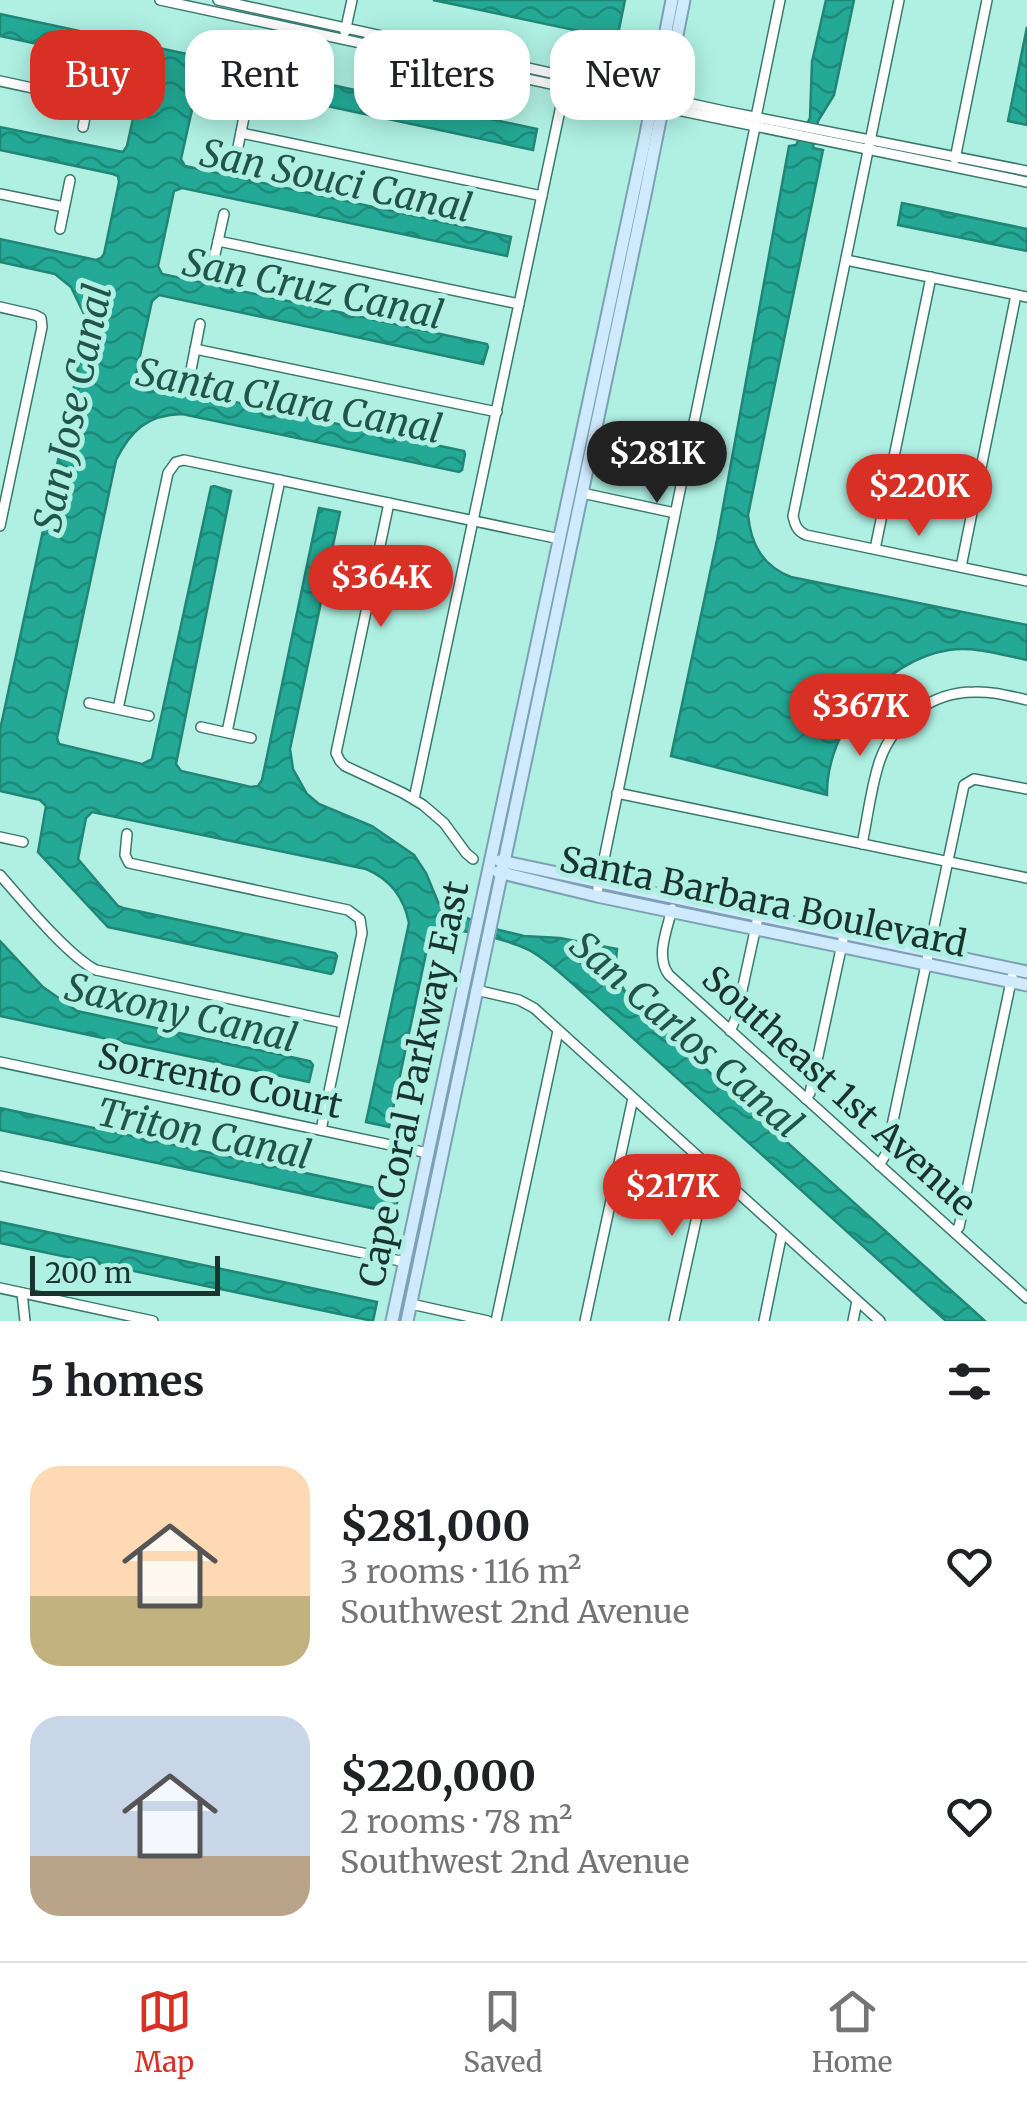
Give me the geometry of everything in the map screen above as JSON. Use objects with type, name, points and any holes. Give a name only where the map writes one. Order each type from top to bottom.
[{"type":"main road","points":[[668,30],[672,0]]},
{"type":"main road","points":[[676,30],[684,0]]},
{"type":"main road","points":[[496,866],[586,415],[654,120]]},
{"type":"main road","points":[[496,866],[532,731],[654,120]]},
{"type":"main road","points":[[582,493],[578,485],[589,428],[586,415]]},
{"type":"main road","points":[[556,616],[552,607],[564,550],[560,539]]},
{"type":"main road","points":[[532,731],[527,719],[538,668],[536,652]]},
{"type":"main road","name":"Santa Barbara Boulevard","points":[[496,866],[517,877],[598,889]]},
{"type":"main road","name":"Santa Barbara Boulevard","points":[[496,866],[1017,975],[1027,985]]},
{"type":"main road","name":"Cape Coral Parkway East","points":[[404,1321],[411,1304],[479,976],[496,866]]},
{"type":"main road","points":[[487,922],[504,883],[517,877]]},
{"type":"main road","name":"Cape Coral Parkway East","points":[[392,1321],[441,1092],[484,940]]},
{"type":"main road","points":[[441,1092],[447,1100],[439,1138],[442,1154]]},
{"type":"main road","points":[[428,1154],[433,1166],[424,1208],[428,1225]]},
{"type":"main road","points":[[404,1262],[410,1271],[404,1321]]},
{"type":"street","points":[[160,0],[550,84]]},
{"type":"street","points":[[218,0],[550,71]]},
{"type":"street","points":[[344,40],[352,0]]},
{"type":"street","points":[[598,889],[780,0]]},
{"type":"street","points":[[898,0],[794,524],[806,535],[1027,581]]},
{"type":"street","points":[[954,162],[987,0]]},
{"type":"street","points":[[0,81],[30,87]]},
{"type":"street","points":[[695,109],[954,162],[1027,182]]},
{"type":"street","points":[[82,126],[83,120]]},
{"type":"street","points":[[237,152],[244,120]]},
{"type":"street","points":[[414,799],[558,120]]},
{"type":"street","points":[[241,133],[542,196]]},
{"type":"street","points":[[954,162],[1027,171]]},
{"type":"street","points":[[60,229],[70,180]]},
{"type":"street","points":[[0,194],[64,207]]},
{"type":"street","points":[[212,268],[224,214]]},
{"type":"street","points":[[218,241],[520,304]]},
{"type":"street","points":[[846,260],[1021,296],[960,567]]},
{"type":"street","points":[[875,549],[930,277]]},
{"type":"street","points":[[0,307],[34,315],[40,318],[42,326],[0,526]]},
{"type":"street","points":[[190,375],[200,324]]},
{"type":"street","points":[[195,348],[497,412]]},
{"type":"street","points":[[118,709],[168,473],[176,462],[184,460],[560,539]]},
{"type":"street","points":[[226,732],[280,480]]},
{"type":"street","points":[[582,493],[676,512]]},
{"type":"street","points":[[388,503],[336,753],[345,766],[414,799],[444,823],[474,859]]},
{"type":"street","points":[[862,844],[881,758],[896,730],[918,710],[962,692],[987,692],[1027,700]]},
{"type":"street","points":[[89,704],[149,716]]},
{"type":"street","points":[[201,727],[251,738]]},
{"type":"street","points":[[879,1165],[886,1154],[962,791],[974,779],[1027,789]]},
{"type":"street","points":[[617,793],[1027,878]]},
{"type":"street","points":[[127,834],[128,863],[355,913],[360,919],[362,933],[321,1130]]},
{"type":"street","points":[[0,836],[23,842]]},
{"type":"street","points":[[0,875],[52,932],[96,970],[343,1023]]},
{"type":"street","name":"Southeast 1st Avenue","points":[[673,905],[662,949],[662,963],[669,975],[1026,1295]]},
{"type":"street","points":[[730,1030],[757,923]]},
{"type":"street","points":[[806,1099],[842,940]]},
{"type":"street","points":[[954,1232],[1017,975]]},
{"type":"street","points":[[476,990],[525,1002],[880,1321]]},
{"type":"street","points":[[496,1321],[558,1031]]},
{"type":"street","name":"Sorrento Court","points":[[0,1062],[428,1154]]},
{"type":"street","points":[[586,1321],[633,1098]]},
{"type":"street","points":[[674,1321],[708,1166]]},
{"type":"street","points":[[0,1176],[404,1262]]},
{"type":"street","points":[[764,1321],[782,1233]]},
{"type":"street","points":[[0,1288],[115,1317],[153,1321]]},
{"type":"street","points":[[22,1294],[25,1321]]},
{"type":"street","points":[[853,1321],[858,1301]]},
{"type":"street","points":[[411,1304],[488,1321]]},
{"type":"water","points":[[433,0],[625,0],[619,30],[574,30]]},
{"type":"water","points":[[826,0],[854,0],[834,95],[818,121],[813,148],[823,150],[748,515],[752,536],[766,560],[791,577],[1027,625],[1027,660],[978,650],[949,650],[925,656],[882,683],[863,702],[836,746],[827,795],[671,756],[717,540],[789,146],[796,145],[810,118],[812,62]]},
{"type":"water","points":[[0,14],[75,30],[30,30],[30,42],[0,36]]},
{"type":"water","points":[[1027,27],[1027,125],[1008,121]]},
{"type":"water","name":"San Jose Canal","points":[[165,49],[185,54],[185,120],[190,120],[181,159],[185,166],[511,237],[507,256],[182,188],[174,191],[158,266],[162,274],[488,347],[483,364],[159,295],[152,301],[136,374],[141,382],[464,451],[462,470],[182,414],[159,417],[142,426],[116,460],[57,738],[59,744],[142,764],[152,759],[214,486],[231,491],[176,764],[181,771],[258,786],[319,508],[340,512],[290,749],[293,769],[307,794],[319,804],[372,826],[414,855],[445,910],[524,936],[560,938],[617,949],[619,978],[634,1004],[985,1321],[946,1321],[557,970],[533,952],[507,942],[465,931],[431,930],[389,1127],[366,1122],[409,923],[395,890],[375,873],[92,812],[86,818],[78,859],[118,906],[335,953],[331,974],[108,927],[38,852],[46,806],[40,800],[0,791],[0,730],[86,318],[71,287],[55,274],[0,262],[0,239],[101,258],[119,182],[113,174],[0,150],[0,127],[123,152],[133,120],[165,120]]},
{"type":"water","points":[[334,86],[354,90],[354,112],[334,108]]},
{"type":"water","points":[[392,120],[495,120],[537,129],[533,150]]},
{"type":"water","points":[[902,203],[1027,229],[1027,251],[898,225]]},
{"type":"water","points":[[0,941],[43,987],[77,1011],[310,1061],[313,1065],[309,1082],[0,1016]]},
{"type":"water","points":[[0,1108],[399,1193],[395,1213],[0,1130]]},
{"type":"water","points":[[0,1222],[377,1302],[373,1321],[0,1243]]},
{"type":"water label","name":"San Souci Canal","points":[[336,181]]},
{"type":"water label","name":"San Cruz Canal","points":[[313,289]]},
{"type":"water label","name":"Santa Clara Canal","points":[[289,401]]},
{"type":"water label","name":"Saxony Canal","points":[[181,1013]]},
{"type":"water label","name":"San Carlos Canal","points":[[686,1035]]},
{"type":"water label","name":"Triton Canal","points":[[204,1134]]}]
